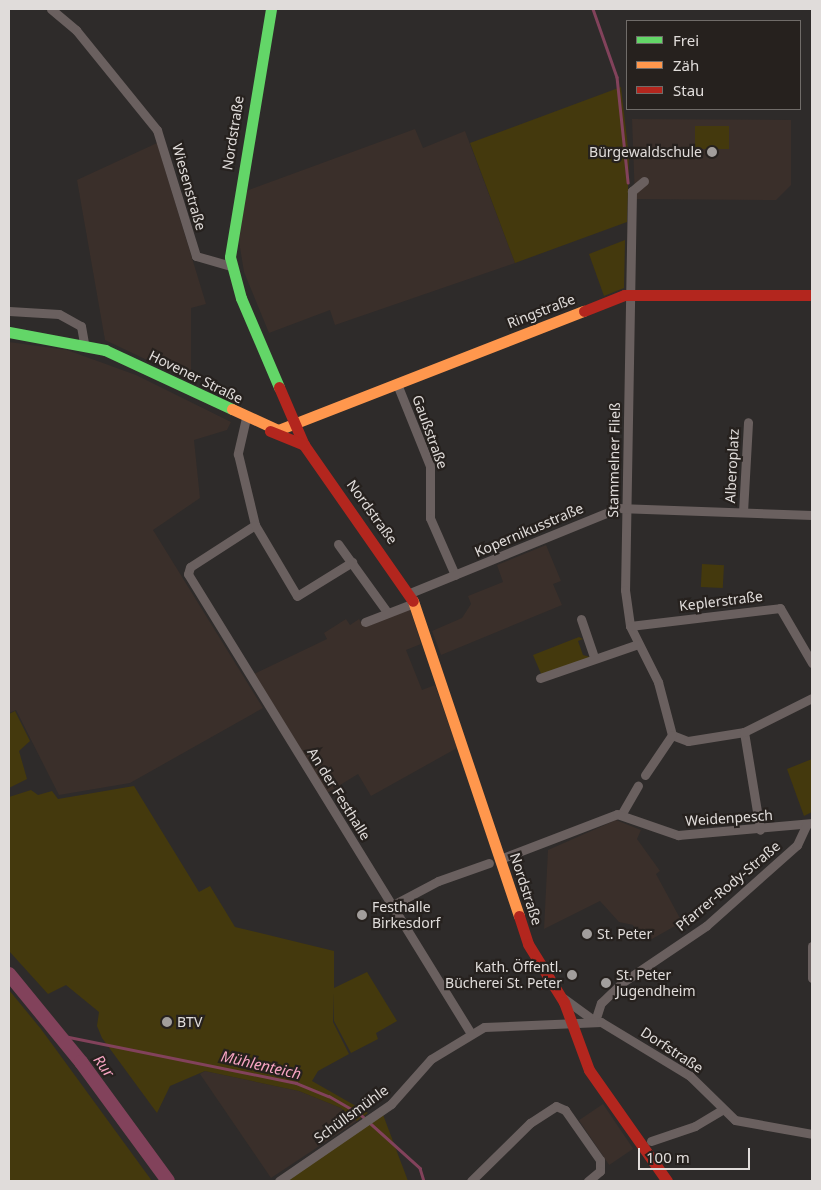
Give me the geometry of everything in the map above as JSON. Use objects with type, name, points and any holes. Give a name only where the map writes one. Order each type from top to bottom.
[{"type":"street","name":"Wiesenstraße","points":[[51,9],[76,30],[157,130],[196,256],[230,266]]},
{"type":"street","name":"Nordstraße","points":[[271,9],[249,127],[230,266],[304,445],[412,598],[528,944],[561,997],[588,1070],[667,1181]]},
{"type":"street","name":"Stammelner Fließ","points":[[644,181],[632,191],[625,590],[630,626],[660,688],[672,735]]},
{"type":"street","name":"Ringstraße","points":[[295,425],[630,294],[812,295]]},
{"type":"street","points":[[9,310],[59,314],[81,326],[84,343]]},
{"type":"street","name":"Hovener Straße","points":[[9,332],[84,343],[125,358],[304,445]]},
{"type":"street","name":"Gaußstraße","points":[[397,384],[430,466],[430,518],[455,575]]},
{"type":"street","points":[[246,418],[238,454],[255,525],[297,596],[352,562]]},
{"type":"street","name":"Alberoplatz","points":[[743,512],[748,422]]},
{"type":"street","points":[[268,429],[295,425]]},
{"type":"street","name":"Kopernikusstraße","points":[[365,622],[388,612],[455,575],[627,506],[812,515]]},
{"type":"street","name":"An der Festhalle","points":[[255,525],[188,570],[391,906],[470,1032]]},
{"type":"street","points":[[338,544],[388,612]]},
{"type":"street","name":"Keplerstraße","points":[[630,626],[780,608],[812,663]]},
{"type":"street","points":[[581,619],[594,657]]},
{"type":"street","points":[[540,678],[594,657],[638,644]]},
{"type":"street","points":[[645,775],[672,735],[688,741],[744,732],[812,698]]},
{"type":"street","points":[[744,732],[760,830]]},
{"type":"street","points":[[500,859],[621,815],[638,786]]},
{"type":"street","name":"Weidenpesch","points":[[621,815],[678,835],[760,830],[810,823]]},
{"type":"street","name":"Pfarrer-Rody-Straße","points":[[595,1021],[600,1003],[618,987],[706,926],[797,845],[810,823]]},
{"type":"street","name":"Nordstraße","points":[[391,906],[438,881],[489,863]]},
{"type":"street","points":[[812,946],[812,978]]},
{"type":"street","name":"Dorfstraße","points":[[561,997],[595,1021],[690,1076],[722,1110],[749,1125],[812,1134]]},
{"type":"street","points":[[571,1023],[595,1021]]},
{"type":"street","name":"Schüllsmühle","points":[[278,1181],[372,1118],[402,1094],[431,1059],[470,1032],[571,1023]]},
{"type":"street","points":[[471,1181],[530,1123],[556,1106],[565,1110],[600,1160],[600,1171],[588,1181]]},
{"type":"street","points":[[651,1141],[696,1126],[722,1110]]},
{"type":"shaded area","points":[[621,87],[629,157],[627,222],[515,263],[470,143]]},
{"type":"shaded area","name":"Bürgewaldschule","points":[[632,119],[791,120],[791,185],[776,200],[635,199]]},
{"type":"shaded area","points":[[695,126],[729,126],[729,149],[695,149]]},
{"type":"shaded area","points":[[415,129],[423,148],[465,131],[515,263],[335,325],[330,310],[269,333],[244,272],[239,241],[246,191]]},
{"type":"shaded area","points":[[157,143],[206,304],[191,308],[191,381],[105,340],[77,180]]},
{"type":"shaded area","points":[[625,240],[624,288],[604,296],[589,254]]},
{"type":"shaded area","points":[[9,342],[67,350],[136,375],[231,422],[227,430],[194,440],[200,498],[153,530],[263,708],[130,783],[59,795],[16,710],[9,713]]},
{"type":"shaded area","points":[[546,545],[561,581],[553,584],[562,605],[441,655],[432,631],[462,618],[471,604],[468,596],[503,582],[497,565]]},
{"type":"shaded area","points":[[702,564],[724,565],[723,588],[701,587]]},
{"type":"shaded area","points":[[410,608],[421,644],[406,650],[422,690],[435,685],[457,748],[371,796],[358,774],[327,793],[254,674],[327,639],[324,633],[346,619],[350,625],[359,619],[365,627]]},
{"type":"shaded area","points":[[579,637],[583,639],[578,641],[583,655],[590,657],[542,676],[533,655]]},
{"type":"shaded area","points":[[15,711],[30,741],[19,751],[27,779],[9,788],[9,714]]},
{"type":"shaded area","points":[[812,759],[812,812],[804,816],[787,769]]},
{"type":"shaded area","points":[[134,786],[199,892],[210,886],[235,927],[334,951],[334,988],[367,972],[397,1021],[376,1033],[378,1039],[351,1053],[334,1021],[333,993],[333,1022],[349,1054],[318,1071],[312,1081],[368,1113],[357,1121],[341,1108],[299,1091],[205,1071],[170,1086],[157,1113],[102,1038],[97,1026],[99,1012],[66,985],[48,994],[9,951],[9,797],[31,790],[38,795],[52,791],[58,799]]},
{"type":"shaded area","points":[[616,820],[641,830],[637,839],[660,871],[656,874],[682,922],[652,939],[640,938],[633,925],[619,922],[600,901],[544,929],[548,850]]},
{"type":"shaded area","points":[[9,990],[41,1029],[152,1181],[9,1181]]},
{"type":"shaded area","points":[[205,1071],[299,1091],[341,1108],[357,1121],[271,1178],[200,1074]]},
{"type":"shaded area","points":[[603,1104],[633,1149],[609,1165],[579,1120]]},
{"type":"shaded area","points":[[382,1112],[408,1181],[284,1181]]},
{"type":"waterway","name":"Stammelner Fließ","points":[[593,9],[617,77],[628,182]]},
{"type":"waterway","name":"Rur","points":[[9,974],[81,1062],[168,1181]]},
{"type":"waterway","name":"Mühlenteich","points":[[59,1035],[296,1083],[329,1096],[360,1114],[420,1168],[424,1181]]},
{"type":"traffic: fast","points":[[271,9],[230,257],[241,298],[279,387]]},
{"type":"traffic: fast","points":[[9,332],[105,350],[232,409]]},
{"type":"traffic: slow","points":[[232,409],[278,430],[584,311]]},
{"type":"traffic: slow","points":[[413,601],[519,916]]},
{"type":"traffic: jam","points":[[584,311],[624,295],[812,295]]},
{"type":"traffic: jam","points":[[279,387],[304,445],[413,601]]},
{"type":"traffic: jam","points":[[270,431],[304,445]]},
{"type":"traffic: jam","points":[[519,916],[528,944],[564,1002],[589,1070],[667,1181]]},
{"type":"place","name":"Bürgewaldschule","points":[[712,152]]},
{"type":"place","name":"Festhalle Birkesdorf","points":[[362,915]]},
{"type":"place","name":"St. Peter","points":[[587,934]]},
{"type":"place","name":"Kath. Öffentl. Bücherei St. Peter","points":[[572,975]]},
{"type":"place","name":"St. Peter Jugendheim","points":[[606,983]]},
{"type":"place","name":"BTV","points":[[167,1022]]}]
